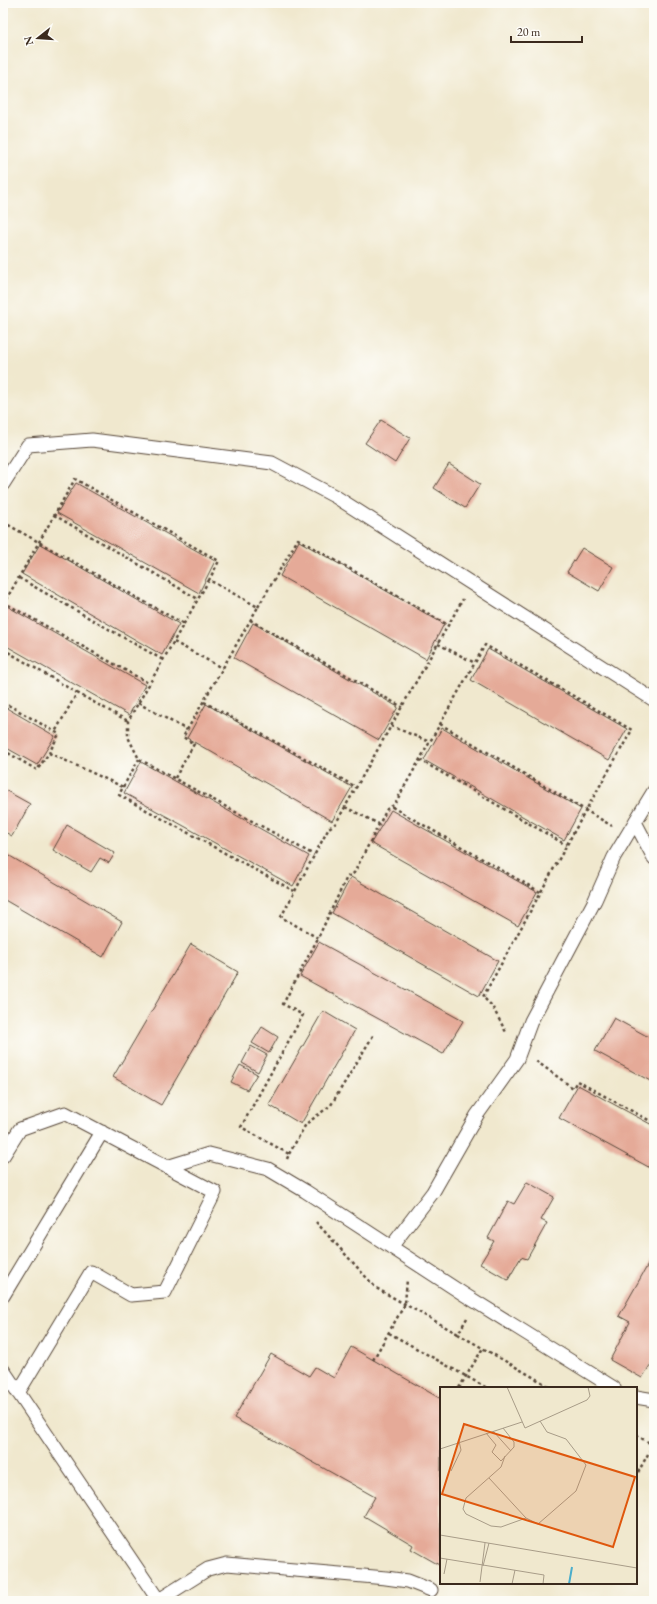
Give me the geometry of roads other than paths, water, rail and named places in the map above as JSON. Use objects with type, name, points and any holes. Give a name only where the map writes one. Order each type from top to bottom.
[{"type":"lane","points":[[3,484],[28,445],[92,440],[272,463],[336,497],[654,700]]},
{"type":"lane","points":[[391,1247],[433,1192],[477,1114],[517,1059],[531,1020],[595,900],[614,858],[654,791]]},
{"type":"lane","points":[[636,822],[654,858]]},
{"type":"lane","points":[[3,1156],[20,1129],[65,1113],[215,1192],[165,1292],[131,1294],[91,1272],[18,1393]]},
{"type":"lane","points":[[3,1296],[102,1132]]},
{"type":"lane","points":[[167,1167],[209,1154],[268,1170],[280,1176],[477,1303],[612,1387]]},
{"type":"lane","points":[[3,1370],[159,1601],[208,1569],[228,1564],[386,1578],[408,1581],[431,1590]]},
{"type":"lane","points":[[637,1397],[654,1400]]}]
